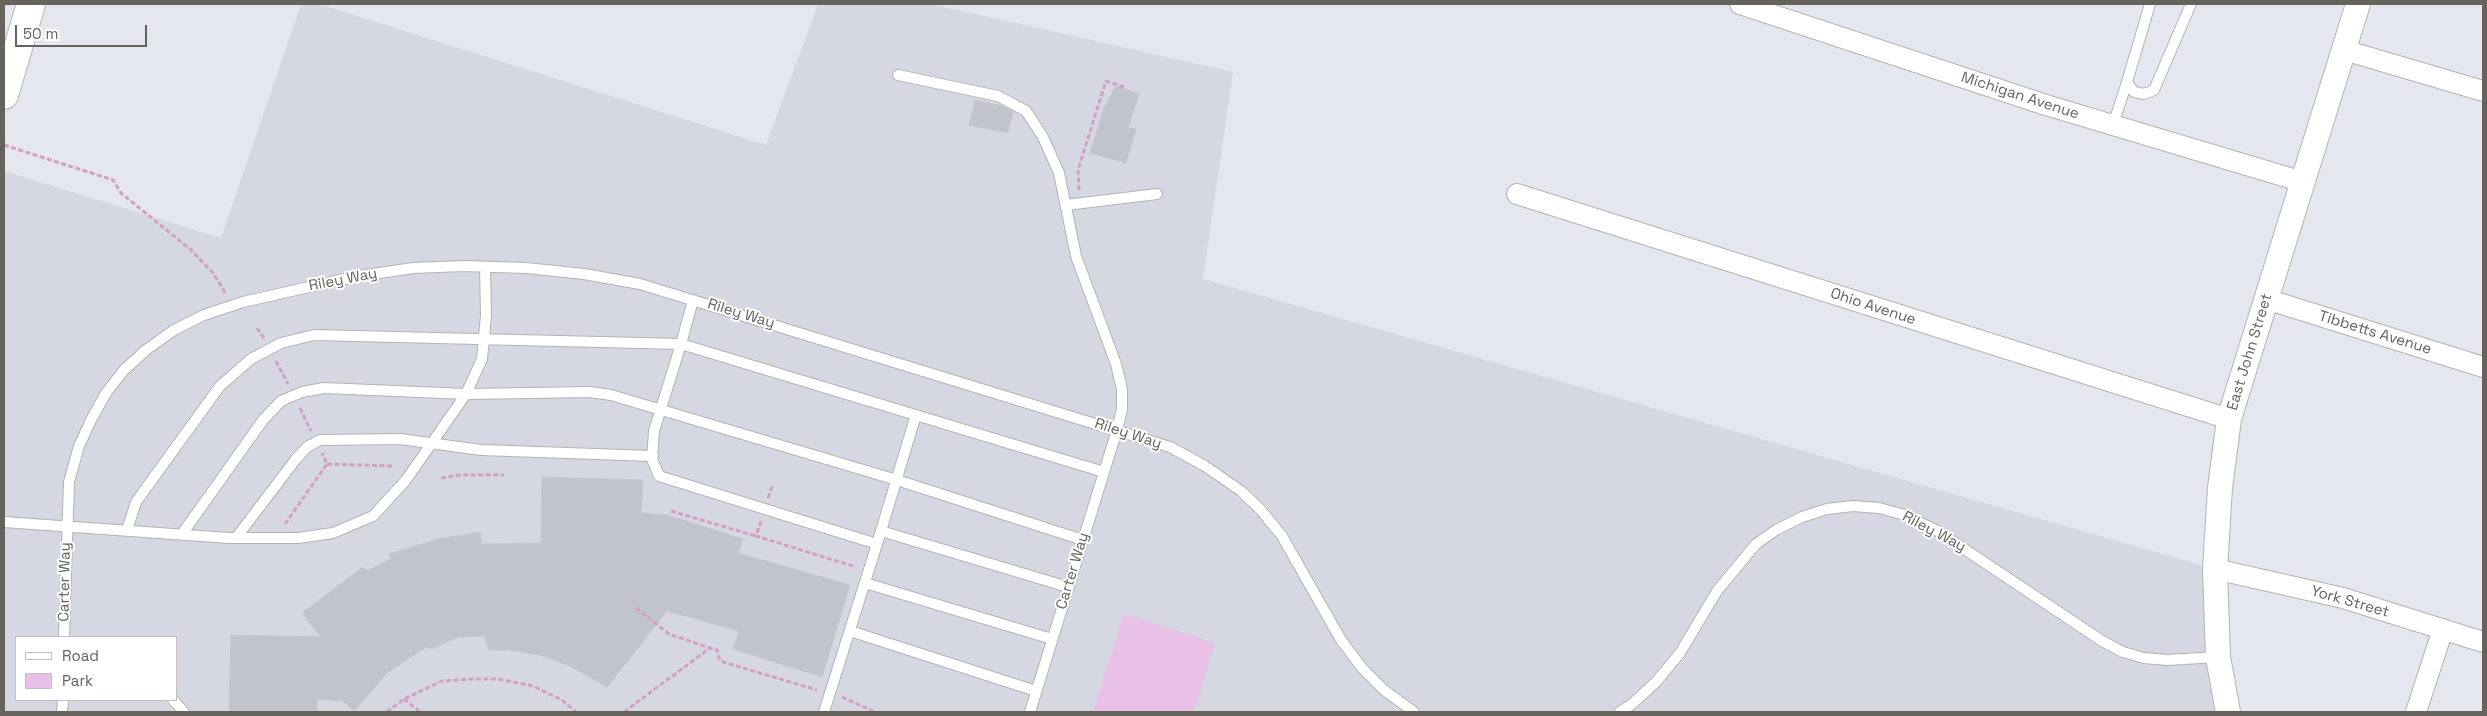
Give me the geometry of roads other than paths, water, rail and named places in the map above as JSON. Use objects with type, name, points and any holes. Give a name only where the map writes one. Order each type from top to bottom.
[{"type":"main road","points":[[4,95],[31,4]]},
{"type":"street","name":"Michigan Avenue","points":[[1740,4],[2113,125],[2303,182]]},
{"type":"street","name":"East John Street","points":[[2228,712],[2218,657],[2215,570],[2220,488],[2229,419],[2358,4]]},
{"type":"street","points":[[2344,50],[2483,91]]},
{"type":"street","name":"Ohio Avenue","points":[[1517,194],[2229,419]]},
{"type":"street","name":"Tibbetts Avenue","points":[[2266,299],[2483,367]]},
{"type":"street","name":"York Street","points":[[2215,570],[2342,598],[2483,642]]},
{"type":"street","points":[[2416,712],[2443,630]]},
{"type":"lane","points":[[2113,125],[2150,4]]},
{"type":"lane","points":[[2127,82],[2134,92],[2144,94],[2154,90],[2191,4]]},
{"type":"lane","name":"Carter Way","points":[[898,75],[998,96],[1026,111],[1044,138],[1055,164],[1066,205],[1076,256],[1116,364],[1122,389],[1122,409],[1117,430],[1030,712]]},
{"type":"lane","points":[[1066,205],[1157,194]]},
{"type":"lane","points":[[4,522],[236,538],[306,537],[333,532],[373,516],[406,480],[466,394],[482,359],[486,315],[485,267]]},
{"type":"lane","name":"Riley Way","points":[[67,526],[69,482],[79,446],[106,393],[124,370],[146,350],[174,330],[204,315],[233,306],[353,277],[413,268],[526,268],[584,274],[640,284],[1170,447],[1206,466],[1247,497],[1282,536],[1341,640],[1362,668],[1384,690],[1414,712]]},
{"type":"lane","points":[[693,300],[654,431],[652,456],[659,476],[877,544]]},
{"type":"lane","points":[[127,530],[136,502],[220,386],[251,359],[281,343],[314,335],[681,344],[1104,472]]},
{"type":"lane","points":[[182,534],[264,420],[281,401],[324,388],[466,394],[590,392],[610,395],[897,480],[1083,540]]},
{"type":"lane","points":[[824,712],[916,415]]},
{"type":"lane","points":[[236,538],[307,447],[317,442],[337,438],[400,439],[481,450],[652,456]]},
{"type":"lane","name":"Riley Way","points":[[1620,712],[1632,704],[1656,682],[1680,653],[1718,591],[1756,544],[1776,530],[1802,517],[1827,509],[1853,506],[1878,508],[1901,514],[1936,530],[2102,641],[2122,652],[2144,658],[2167,660],[2218,657]]},
{"type":"lane","name":"Carter Way","points":[[64,636],[67,526]]},
{"type":"lane","points":[[881,531],[1068,587]]},
{"type":"lane","points":[[865,584],[1052,639]]},
{"type":"lane","points":[[850,631],[1036,691]]},
{"type":"lane","points":[[174,701],[184,712]]}]
